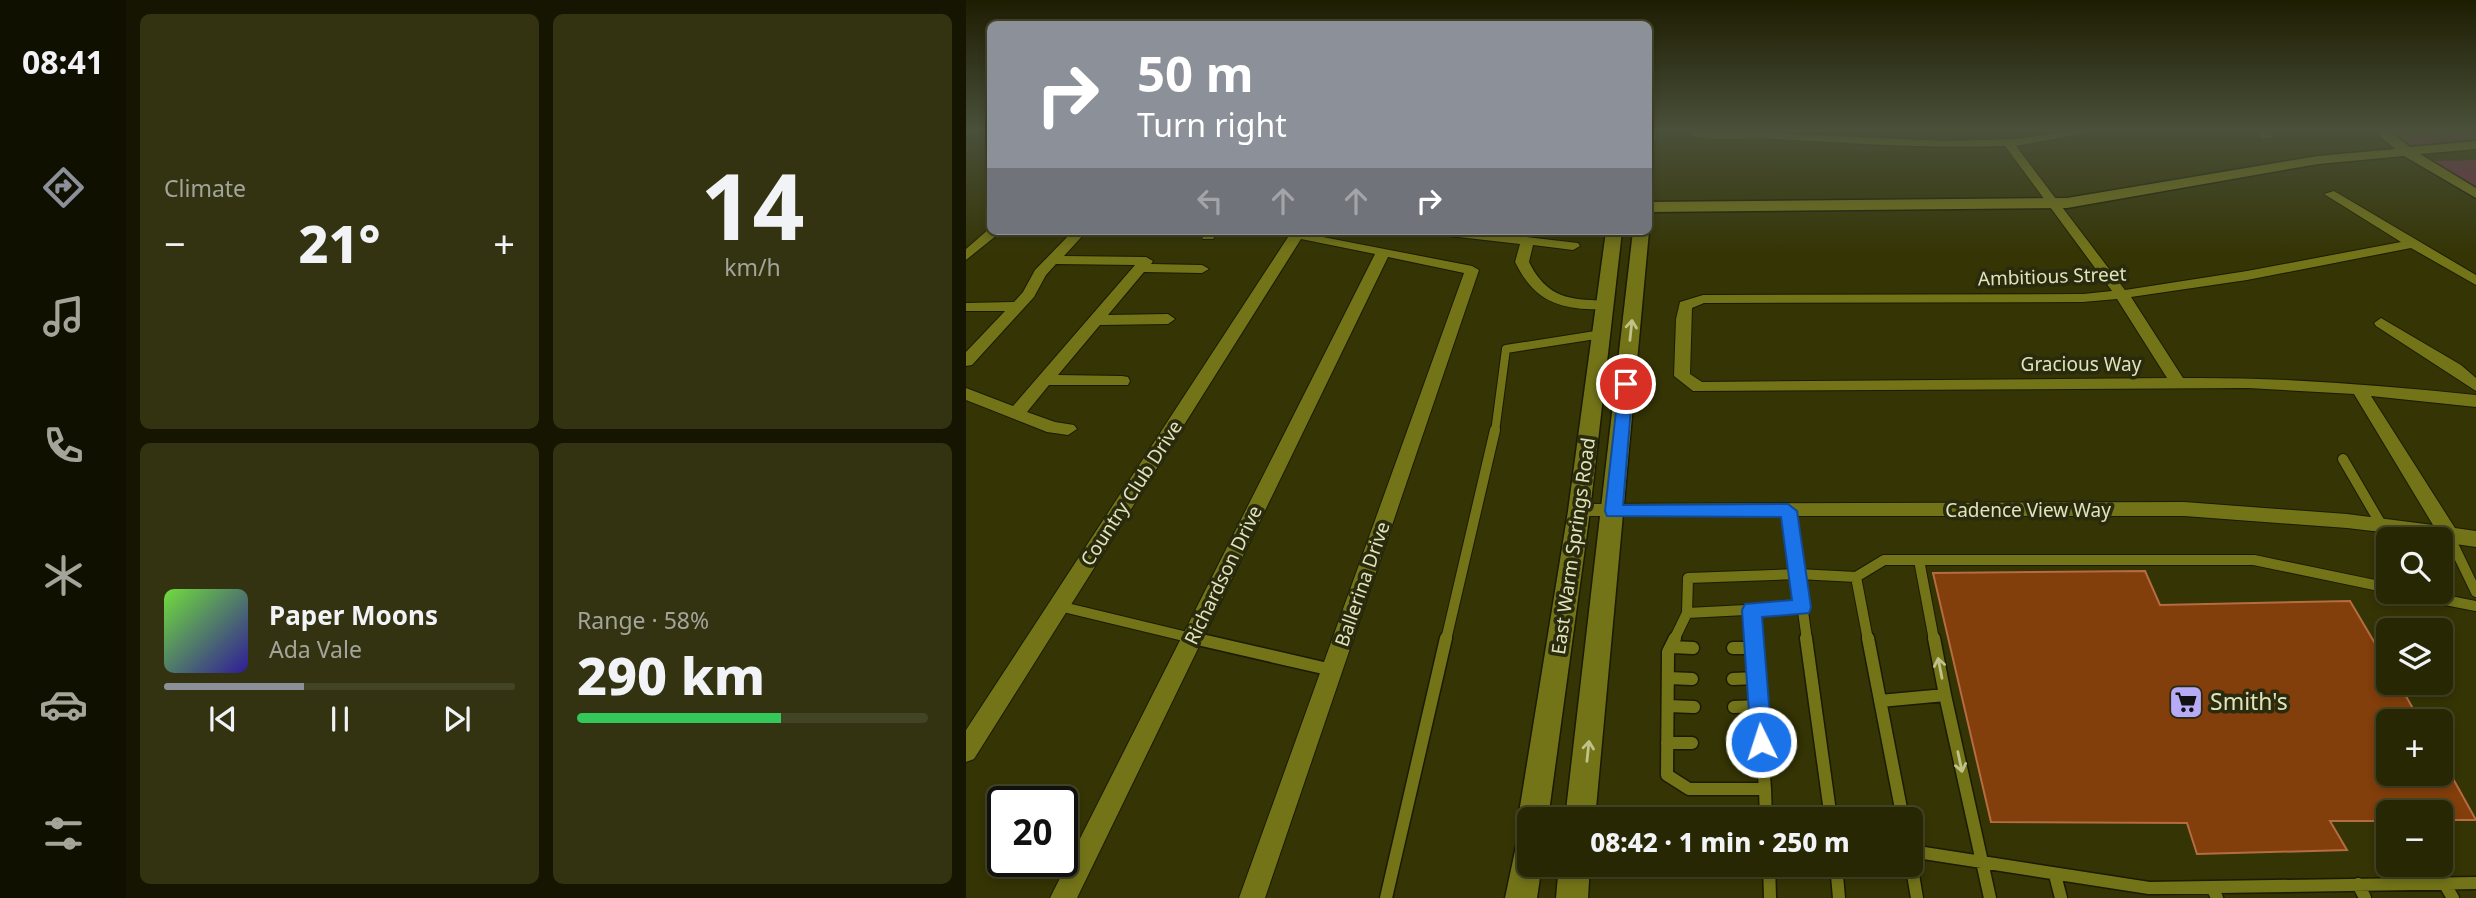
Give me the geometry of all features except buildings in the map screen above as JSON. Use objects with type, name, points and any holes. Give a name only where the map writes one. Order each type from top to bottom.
[{"type":"main road","points":[[1652,207],[2054,209],[2258,171]]},
{"type":"main road","points":[[1652,216],[2119,207],[2349,171]]},
{"type":"main road","points":[[2437,171],[2476,194]]},
{"type":"main road","name":"East Warm Springs Road","points":[[1535,807],[1579,511],[1614,235]]},
{"type":"main road","name":"East Warm Springs Road","points":[[1581,807],[1641,235]]},
{"type":"main road","points":[[1521,898],[1524,877]]},
{"type":"main road","points":[[1572,898],[1574,877]]},
{"type":"street","points":[[2027,171],[2122,295],[2179,385]]},
{"type":"street","points":[[2330,194],[2409,244],[2476,281]]},
{"type":"street","points":[[967,255],[990,235]]},
{"type":"street","points":[[966,361],[1018,306],[1052,260],[1076,235]]},
{"type":"street","name":"Country Club Drive","points":[[966,751],[1296,235]]},
{"type":"street","name":"Country Club Drive","points":[[1302,235],[1383,252]]},
{"type":"street","points":[[1475,235],[1573,246]]},
{"type":"street","points":[[1527,241],[1522,262],[1545,296],[1560,303],[1605,305]]},
{"type":"street","name":"Ambitious Street","points":[[1687,381],[1682,376],[1685,337],[1683,312],[1685,305],[1692,301],[2082,298],[2122,295],[2188,286],[2409,244]]},
{"type":"street","name":"Ballerina Drive","points":[[1252,898],[1472,270],[1383,252]]},
{"type":"street","name":"Richardson Drive","points":[[1063,898],[1383,252]]},
{"type":"street","points":[[1016,414],[1146,261],[1052,260]]},
{"type":"street","points":[[1142,268],[1202,269]]},
{"type":"street","points":[[966,307],[1018,306]]},
{"type":"street","points":[[1098,320],[1168,319]]},
{"type":"street","points":[[2381,323],[2455,369],[2476,386]]},
{"type":"street","points":[[1046,380],[1122,381]]},
{"type":"street","name":"Gracious Way","points":[[1687,381],[1699,387],[2272,384],[2359,389],[2476,401]]},
{"type":"street","points":[[2359,389],[2444,527]]},
{"type":"street","points":[[966,394],[1053,428],[1068,429]]},
{"type":"street","name":"Cadence View Way","points":[[1579,511],[2183,509],[2257,513],[2390,527]]},
{"type":"street","name":"Cadence View Way","points":[[2453,535],[2476,539]]},
{"type":"lane","points":[[1386,898],[1431,698],[1492,454],[1506,349],[1556,338],[1602,334]]},
{"type":"lane","points":[[2343,459],[2382,526]]},
{"type":"lane","points":[[1788,511],[1829,807]]},
{"type":"lane","points":[[2453,544],[2476,592]]},
{"type":"lane","points":[[1765,789],[1689,789],[1667,775],[1671,647],[1687,613],[1688,578],[1798,574],[1857,577],[1884,560],[2254,560],[2376,585]]},
{"type":"lane","points":[[1919,560],[1945,695],[1990,898]]},
{"type":"lane","points":[[1857,577],[1901,807]]},
{"type":"lane","points":[[2453,601],[2476,606]]},
{"type":"lane","points":[[1059,606],[1192,636],[1262,656],[1332,670]]},
{"type":"lane","points":[[1687,613],[1802,607]]},
{"type":"lane","points":[[1752,610],[1766,807]]},
{"type":"lane","points":[[1671,647],[1693,648]]},
{"type":"lane","points":[[1732,648],[1755,648]]},
{"type":"lane","points":[[1668,678],[1692,679]]},
{"type":"lane","points":[[1733,679],[1757,678]]},
{"type":"lane","points":[[1880,701],[1945,695]]},
{"type":"lane","points":[[1668,706],[1694,707]]},
{"type":"lane","points":[[1734,707],[1759,706]]},
{"type":"lane","points":[[1735,744],[1761,742]]},
{"type":"lane","points":[[1667,743],[1692,743]]},
{"type":"lane","points":[[1923,853],[2055,875],[2129,892],[2149,888],[2214,893],[2292,892],[2358,884],[2476,883]]},
{"type":"lane","points":[[2055,875],[2061,898]]},
{"type":"lane","points":[[1769,877],[1770,898]]},
{"type":"lane","points":[[1837,877],[1839,898]]},
{"type":"lane","points":[[1913,877],[1917,898]]},
{"type":"lane","points":[[2444,883],[2452,898]]},
{"type":"lane","points":[[2358,884],[2365,898]]},
{"type":"shaded area","points":[[2444,171],[2476,171],[2476,190]]},
{"type":"place","name":"Smith's","points":[[2186,702]]},
{"type":"route","points":[[1626,384],[1614,511],[1788,511],[1802,607],[1752,610],[1761,742]]}]
